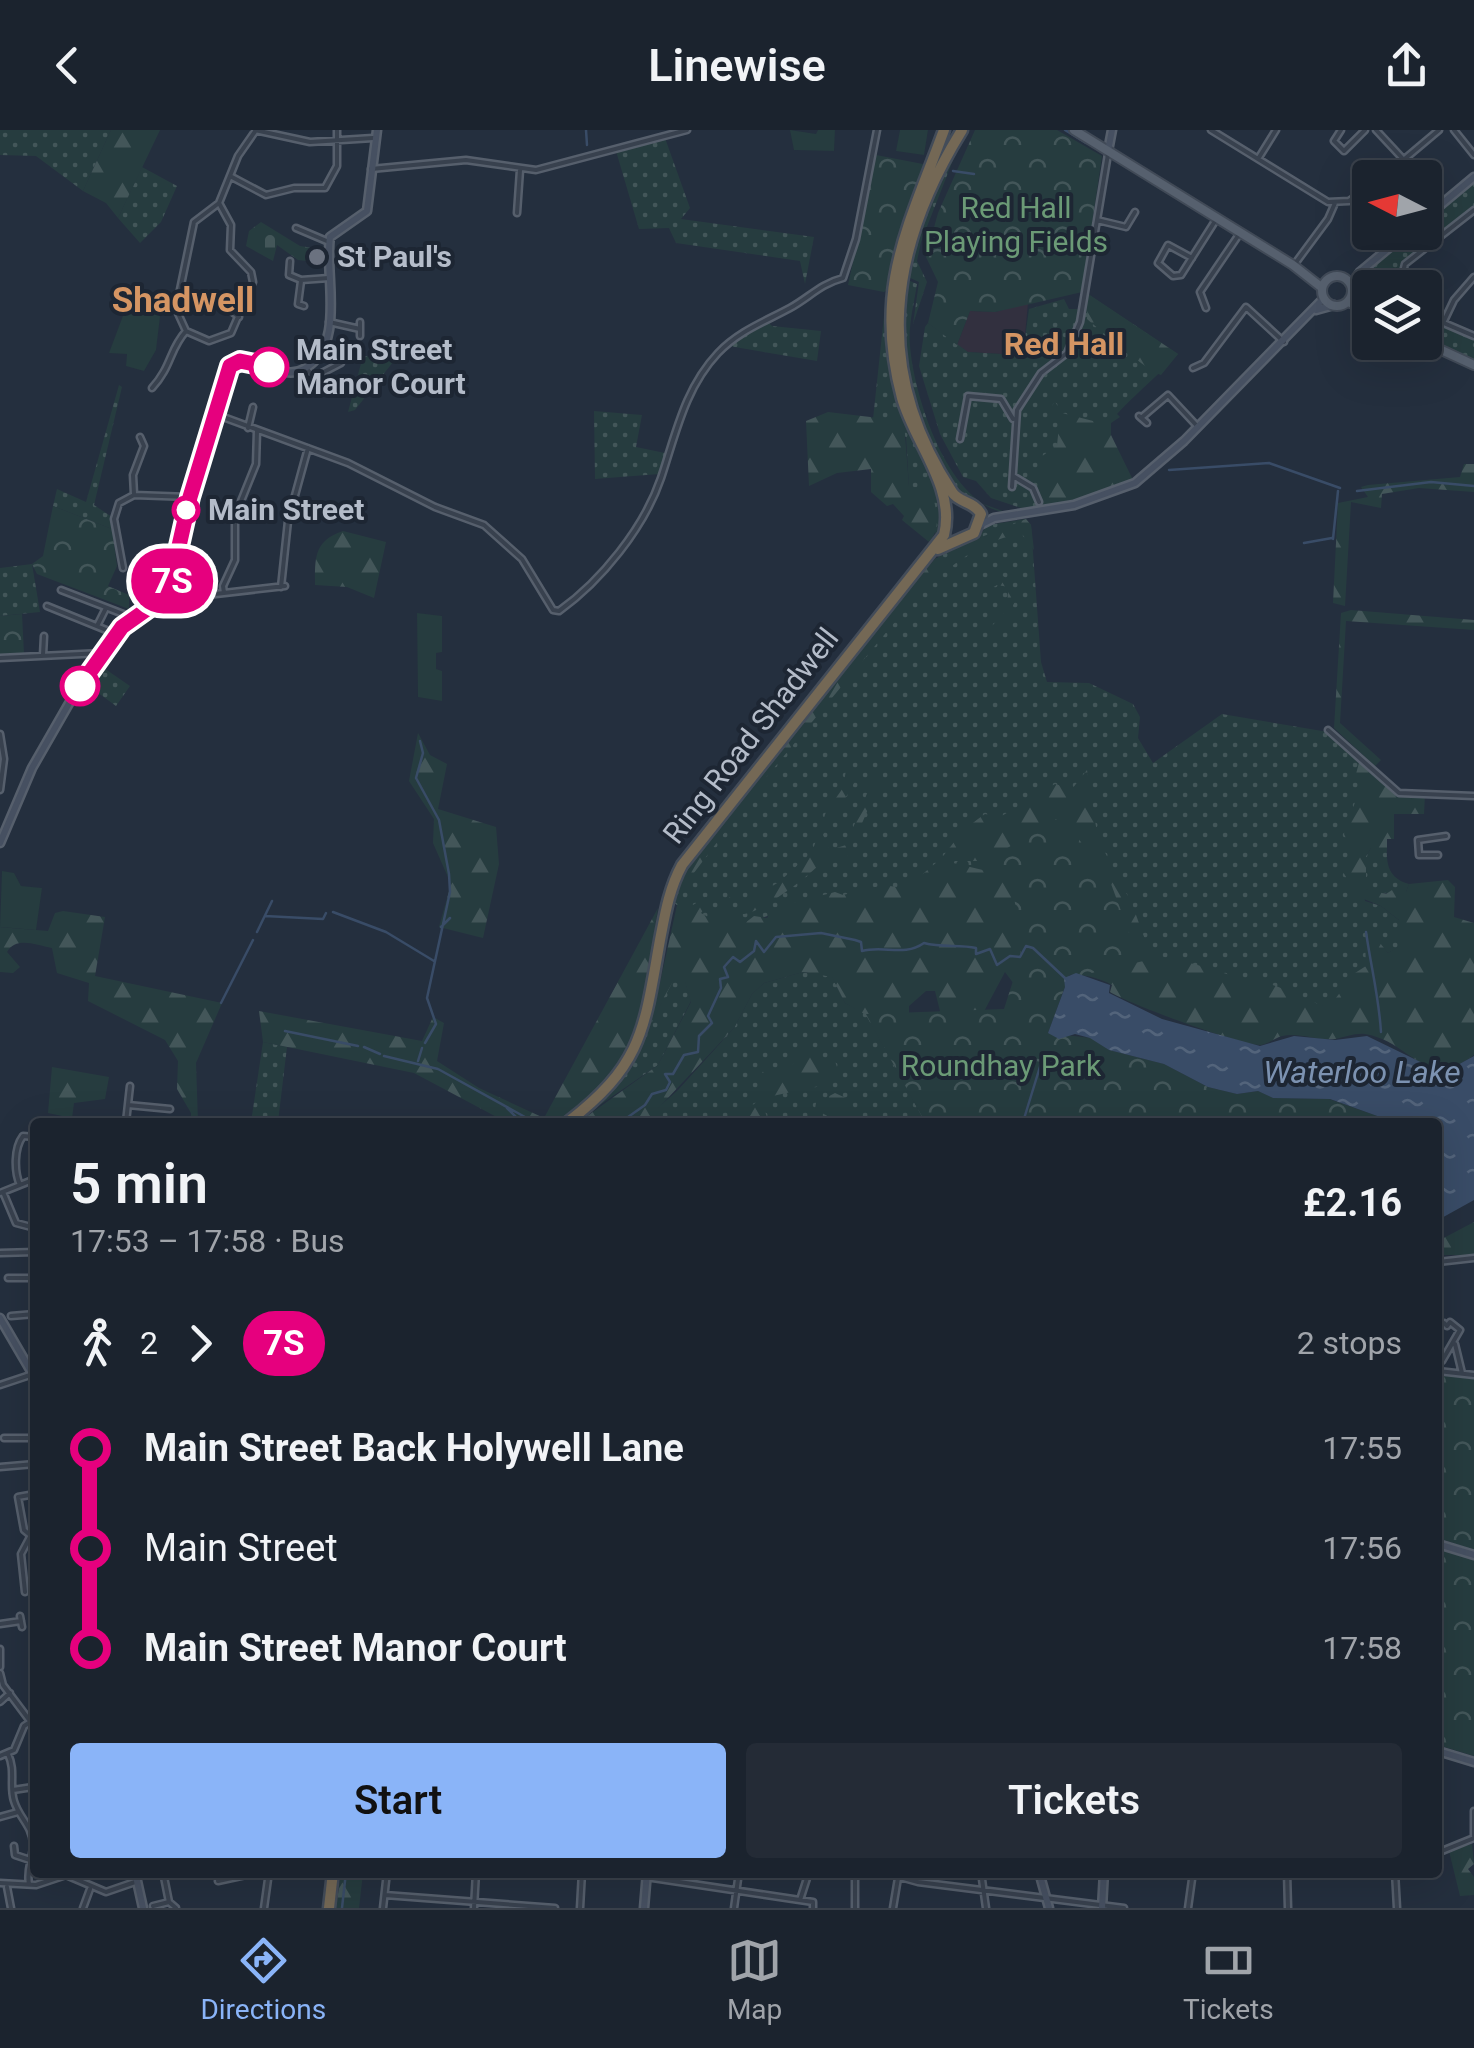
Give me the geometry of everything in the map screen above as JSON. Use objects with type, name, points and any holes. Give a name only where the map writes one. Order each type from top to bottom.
[{"type":"highway","points":[[944,130],[902,238],[891,313],[903,400],[941,486],[947,520],[954,532],[968,536],[980,525],[971,504],[953,495],[914,411],[898,323],[903,263],[914,224],[929,185],[962,130]]},
{"type":"highway","points":[[947,520],[954,506],[971,504]]},
{"type":"highway","name":"Ring Road Shadwell","points":[[573,1118],[608,1089],[630,1060],[645,1020],[669,894],[682,865],[881,610],[933,552],[947,520]]},
{"type":"highway","name":"Ring Road Shadwell","points":[[933,552],[968,536]]},
{"type":"highway","points":[[328,1908],[331,1878]]},
{"type":"main road","points":[[1074,130],[1313,278],[1350,285]]},
{"type":"main road","points":[[1324,283],[1323,299],[1334,305],[1352,304]]},
{"type":"main road","points":[[1348,302],[1350,285]]},
{"type":"main road","points":[[1442,350],[1474,364]]},
{"type":"street","points":[[0,843],[32,768],[102,653],[132,617],[166,593],[190,497],[234,362],[290,374],[306,368],[322,348],[329,322],[329,242],[335,230],[367,211],[376,134],[338,142],[301,142],[256,130],[219,203],[198,216],[191,229],[176,309],[186,330],[210,342],[222,340],[239,317],[253,277],[232,254],[231,226],[219,203]]},
{"type":"street","points":[[230,176],[262,194],[294,188],[320,190],[336,173],[337,130]]},
{"type":"street","points":[[371,169],[466,160],[520,170],[687,130]]},
{"type":"street","points":[[215,414],[308,448],[408,490],[435,508],[484,525],[522,559],[553,610],[559,611],[598,582],[614,559],[660,481],[689,394],[717,354],[743,331],[788,309],[818,285],[843,278],[856,239],[878,130]]},
{"type":"street","points":[[1012,488],[1017,410],[1042,373],[1067,353],[1076,335],[1112,130]]},
{"type":"street","points":[[1211,130],[1335,203],[1352,198]]},
{"type":"street","points":[[1226,139],[1232,130]]},
{"type":"street","points":[[1258,159],[1276,130]]},
{"type":"street","points":[[1341,130],[1334,144],[1344,150],[1365,130]]},
{"type":"street","points":[[1376,130],[1404,160],[1438,130]]},
{"type":"street","points":[[1454,130],[1474,155]]},
{"type":"street","points":[[517,213],[520,170]]},
{"type":"street","points":[[1442,204],[1474,178]]},
{"type":"street","points":[[1294,265],[1335,203]]},
{"type":"street","points":[[1404,270],[1405,264],[1474,210]]},
{"type":"street","points":[[1096,220],[1125,230],[1136,212]]},
{"type":"street","points":[[1192,258],[1168,244],[1158,264],[1178,276],[1192,258],[1216,218]]},
{"type":"street","points":[[296,228],[329,242]]},
{"type":"street","points":[[1206,308],[1200,292],[1240,232]]},
{"type":"street","points":[[1350,285],[1386,250]]},
{"type":"street","points":[[290,261],[289,276],[301,280],[330,278]]},
{"type":"street","points":[[1474,278],[1454,300],[1442,323],[1474,336]]},
{"type":"street","points":[[301,280],[298,304],[304,306]]},
{"type":"street","points":[[980,525],[1005,516],[1065,507],[1124,489],[1158,466],[1198,428],[1323,299]]},
{"type":"street","points":[[216,300],[239,317]]},
{"type":"street","points":[[1315,311],[1334,305]]},
{"type":"street","points":[[1193,368],[1204,363],[1246,307],[1284,342]]},
{"type":"street","points":[[329,322],[360,333],[360,322]]},
{"type":"street","points":[[152,388],[171,367],[174,346],[186,330]]},
{"type":"street","points":[[306,368],[314,377],[341,362]]},
{"type":"street","points":[[1164,389],[1198,428]]},
{"type":"street","points":[[1147,424],[1140,417],[1168,395]]},
{"type":"street","points":[[960,439],[968,396],[1001,398],[1014,423]]},
{"type":"street","points":[[248,428],[254,407]]},
{"type":"street","points":[[224,593],[223,586],[235,560],[235,516],[256,464],[258,432]]},
{"type":"street","points":[[134,495],[133,475],[144,446],[140,437]]},
{"type":"street","points":[[166,593],[181,598],[283,586],[288,521],[308,448]]},
{"type":"street","points":[[1013,476],[1033,488],[1040,502]]},
{"type":"street","points":[[123,568],[114,518],[119,503],[134,495],[190,497]]},
{"type":"street","points":[[971,504],[1005,516]]},
{"type":"street","points":[[60,590],[132,617]]},
{"type":"street","points":[[48,606],[116,634]]},
{"type":"street","points":[[98,626],[107,607]]},
{"type":"street","points":[[43,655],[44,636]]},
{"type":"street","points":[[0,658],[102,653]]},
{"type":"street","points":[[1328,730],[1399,792],[1474,796]]},
{"type":"street","points":[[0,734],[4,758],[0,790]]},
{"type":"street","points":[[1438,855],[1418,856],[1418,840],[1446,836]]},
{"type":"street","points":[[126,1118],[130,1086]]},
{"type":"street","points":[[128,1105],[170,1110]]},
{"type":"street","points":[[20,1186],[16,1174],[18,1140],[30,1137]]},
{"type":"street","points":[[30,1182],[2,1193],[16,1223],[30,1227]]},
{"type":"street","points":[[0,1253],[30,1252]]},
{"type":"street","points":[[1442,1262],[1474,1258]]},
{"type":"street","points":[[8,1278],[30,1278]]},
{"type":"street","points":[[10,1316],[30,1314]]},
{"type":"street","points":[[0,1318],[30,1369]]},
{"type":"street","points":[[1442,1361],[1460,1330],[1450,1322],[1447,1326],[1444,1323]]},
{"type":"street","points":[[1453,1343],[1462,1373]]},
{"type":"street","points":[[1442,1371],[1474,1375]]},
{"type":"street","points":[[0,1383],[30,1377]]},
{"type":"street","points":[[4,1438],[30,1438]]},
{"type":"street","points":[[0,1467],[30,1464]]},
{"type":"street","points":[[30,1495],[18,1497],[22,1524],[30,1535]]},
{"type":"street","points":[[25,1592],[21,1554],[30,1541]]},
{"type":"street","points":[[1442,1545],[1474,1555]]},
{"type":"street","points":[[0,1624],[21,1621]]},
{"type":"street","points":[[0,1649],[0,1670],[10,1693],[30,1718]]},
{"type":"street","points":[[0,1702],[10,1693]]},
{"type":"street","points":[[0,1756],[8,1754],[30,1723]]},
{"type":"street","points":[[1442,1752],[1474,1762]]},
{"type":"street","points":[[8,1754],[14,1770],[12,1790],[18,1812],[30,1824],[29,1884]]},
{"type":"street","points":[[12,1790],[30,1787]]},
{"type":"street","points":[[1442,1850],[1474,1838],[1474,1811]]},
{"type":"street","points":[[0,1817],[18,1812]]},
{"type":"street","points":[[14,1846],[12,1856],[30,1860]]},
{"type":"street","points":[[0,1884],[44,1884],[57,1878]]},
{"type":"street","points":[[72,1878],[90,1889],[106,1892],[134,1878]]},
{"type":"street","points":[[136,1878],[143,1908]]},
{"type":"street","points":[[164,1878],[169,1902],[176,1908]]},
{"type":"street","points":[[218,1881],[232,1878]]},
{"type":"street","points":[[264,1908],[268,1878]]},
{"type":"street","points":[[382,1908],[386,1878]]},
{"type":"street","points":[[474,1905],[476,1878]]},
{"type":"street","points":[[580,1908],[582,1878]]},
{"type":"street","points":[[644,1908],[647,1878]]},
{"type":"street","points":[[665,1878],[813,1905]]},
{"type":"street","points":[[734,1908],[737,1878]]},
{"type":"street","points":[[800,1900],[807,1878]]},
{"type":"street","points":[[855,1878],[856,1908]]},
{"type":"street","points":[[893,1908],[898,1878]]},
{"type":"street","points":[[915,1878],[1124,1908]]},
{"type":"street","points":[[982,1878],[986,1908]]},
{"type":"street","points":[[1041,1878],[1049,1908]]},
{"type":"street","points":[[1103,1906],[1104,1878]]},
{"type":"street","points":[[1188,1908],[1192,1878]]},
{"type":"street","points":[[1287,1878],[1288,1908]]},
{"type":"street","points":[[1394,1878],[1397,1908]]},
{"type":"street","points":[[7,1886],[7,1907]]},
{"type":"street","points":[[83,1908],[90,1889]]},
{"type":"street","points":[[385,1895],[474,1905],[555,1908]]},
{"type":"street","points":[[153,1906],[169,1902]]},
{"type":"shaded area","points":[[1028,303],[1024,346],[1018,355],[968,352],[957,345],[970,311],[995,312]]},
{"type":"green space","points":[[0,130],[111,130],[83,191],[36,156],[0,155]]},
{"type":"green space","points":[[111,130],[160,130],[118,218],[106,203],[83,191]]},
{"type":"green space","points":[[790,130],[816,134],[818,130],[835,130],[834,151],[794,150]]},
{"type":"green space","points":[[900,130],[928,130],[924,155],[896,151]]},
{"type":"green space","name":"Red Hall Playing Fields","points":[[975,130],[1057,130],[1102,156],[1082,292],[995,312],[970,311],[957,345],[928,323],[938,282],[926,257],[938,213]]},
{"type":"green space","points":[[964,132],[921,242],[917,261],[927,282],[913,324],[919,282],[904,275],[922,206]]},
{"type":"green space","points":[[665,138],[690,208],[681,219],[814,237],[805,284],[800,261],[676,243],[669,228],[639,229],[616,151]]},
{"type":"green space","points":[[876,155],[928,165],[901,233],[890,288],[884,292],[848,285]]},
{"type":"green space","points":[[142,167],[177,186],[161,222],[140,243],[118,218]]},
{"type":"green space","points":[[1474,182],[1474,210],[1442,235],[1442,207]]},
{"type":"green space","points":[[261,222],[300,246],[326,250],[325,263],[298,260],[277,245],[273,261],[246,246],[249,231]]},
{"type":"green space","points":[[1391,250],[1423,250],[1405,264],[1403,270],[1367,270]]},
{"type":"green space","points":[[903,278],[917,284],[910,346],[927,420],[952,471],[968,492],[985,505],[956,494],[929,443],[904,359]]},
{"type":"green space","points":[[887,288],[889,334],[942,513],[939,536],[932,542],[936,534],[909,488],[906,437],[873,419]]},
{"type":"green space","points":[[133,289],[162,300],[156,350],[144,371],[126,366],[127,354],[109,353]]},
{"type":"green space","points":[[1088,294],[1178,354],[1115,416],[1103,433],[1133,480],[1060,507],[1021,508],[991,498],[976,481],[963,477],[940,434],[919,366],[925,327],[928,323],[968,352],[1018,355],[1024,346],[1029,309],[1064,299],[1069,309],[1079,309]]},
{"type":"green space","points":[[1088,294],[1178,354],[1161,375],[1087,319]]},
{"type":"green space","points":[[767,321],[772,326],[821,331],[817,361],[729,346]]},
{"type":"green space","points":[[1442,322],[1474,336],[1474,362],[1442,348]]},
{"type":"green space","points":[[405,347],[355,410],[348,412],[363,356],[378,357],[378,348]]},
{"type":"green space","points":[[119,385],[122,387],[94,505],[112,517],[112,529],[53,506],[57,489],[86,502]]},
{"type":"green space","points":[[1054,400],[1062,413],[1097,422],[1116,413],[1120,417],[1111,423],[1111,435],[1133,480],[1090,498],[1047,506],[1037,487],[1041,480],[1037,460],[1057,445],[1060,417],[1052,409]]},
{"type":"green space","points":[[594,411],[642,415],[636,447],[665,453],[659,474],[595,479]]},
{"type":"green space","points":[[828,412],[904,421],[909,487],[931,488],[936,509],[936,530],[929,542],[902,520],[904,516],[893,504],[887,506],[871,492],[871,469],[837,473],[809,486],[806,421]]},
{"type":"green space","points":[[1464,464],[1474,464],[1474,492],[1419,488],[1382,494],[1381,508],[1351,502],[1345,606],[1333,603],[1338,503],[1368,497],[1361,487],[1368,485],[1460,477]]},
{"type":"green space","points":[[53,506],[112,529],[117,566],[108,586],[129,595],[129,609],[37,574],[32,564],[43,556]]},
{"type":"green space","points":[[1026,519],[1031,525],[1041,662],[1047,682],[1089,683],[1133,704],[1140,717],[1138,738],[1153,763],[1222,714],[1328,732],[1379,776],[1354,837],[1365,901],[1381,906],[1400,921],[1399,947],[1388,953],[1372,935],[1366,966],[1330,1008],[908,889],[819,900],[745,923],[693,919],[671,900],[676,883],[880,619],[944,551],[977,538],[988,525]]},
{"type":"green space","points":[[1026,519],[1031,525],[1034,550],[1022,534],[992,542],[965,556],[918,594],[764,780],[672,902],[687,868],[718,820],[781,750],[898,599],[936,558],[945,559],[959,546]]},
{"type":"green space","points":[[343,531],[386,542],[374,598],[347,587],[315,585],[321,545]]},
{"type":"green space","points":[[32,564],[40,612],[0,616],[0,568]]},
{"type":"green space","points":[[996,572],[1011,581],[1015,601],[999,636],[992,626],[1006,610],[1009,587],[997,585],[980,595],[979,588],[990,583]]},
{"type":"green space","points":[[1351,610],[1474,620],[1474,630],[1346,621],[1340,723],[1381,760],[1375,766],[1334,728],[1341,613]]},
{"type":"green space","points":[[417,613],[442,616],[442,652],[436,653],[436,669],[442,671],[442,701],[418,697]]},
{"type":"green space","points":[[22,614],[24,654],[0,655],[0,616]]},
{"type":"green space","points":[[98,664],[130,686],[116,706],[86,684]]},
{"type":"green space","points":[[418,733],[430,755],[447,764],[438,809],[496,827],[499,864],[483,938],[439,927],[451,884],[433,843],[434,819],[409,781]]},
{"type":"green space","points":[[1360,759],[1399,793],[1425,794],[1424,814],[1394,814],[1394,839],[1387,839],[1387,848],[1371,848],[1366,856],[1366,889],[1386,894],[1395,888],[1406,892],[1409,884],[1448,880],[1455,887],[1454,917],[1474,923],[1474,1055],[1457,1065],[1430,1067],[1365,1034],[1335,1039],[1288,1035],[1261,1045],[1250,1043],[1138,1005],[1110,992],[1112,985],[1088,976],[1064,975],[1014,984],[1005,972],[927,1118],[923,1118],[866,1015],[845,1003],[832,977],[803,972],[764,983],[752,994],[734,1028],[650,1117],[585,1118],[658,1065],[691,1002],[685,982],[673,981],[651,1024],[677,905],[693,905],[706,897],[710,902],[701,913],[708,917],[730,897],[732,917],[745,923],[754,916],[767,918],[773,908],[835,892],[843,895],[884,885],[908,889],[985,814],[1000,817],[1055,784],[1072,789],[1087,770],[1098,839],[1132,904],[1151,956],[1272,985],[1329,1007],[1355,973],[1366,966],[1365,941],[1372,933],[1388,953],[1398,947],[1399,920],[1381,906],[1359,897],[1341,869],[1349,868],[1352,851],[1344,834],[1362,782],[1356,774]],"holes":[[[926,991],[935,991],[940,1011],[928,1026],[909,1025],[909,1006]]]},
{"type":"green space","points":[[850,769],[856,778],[823,835],[830,850],[846,845],[877,769],[883,775],[846,860],[832,863],[826,858],[772,901],[741,914],[739,906],[779,882],[812,852],[826,812],[843,788],[846,770]]},
{"type":"green space","name":"Roundhay Park","points":[[1060,817],[1107,873],[1137,954],[1148,960],[1082,975],[1070,973],[1048,1033],[1091,1038],[1109,1050],[1164,1064],[1208,1087],[1237,1094],[1258,1091],[1273,1098],[1329,1099],[1383,1118],[923,1118],[866,1014],[1004,1009],[1021,956],[1012,877],[945,861],[985,861]]},
{"type":"green space","points":[[1371,848],[1387,848],[1390,871],[1409,884],[1406,892],[1375,894],[1366,889],[1366,856]]},
{"type":"green space","points":[[2,871],[14,873],[21,886],[42,888],[36,930],[0,927]]},
{"type":"green space","points":[[658,908],[639,1029],[611,1082],[568,1118],[544,1118]]},
{"type":"green space","points":[[55,913],[105,917],[95,976],[222,1003],[196,1063],[198,1118],[191,1118],[177,1089],[178,1061],[165,1040],[88,1001],[89,983],[57,973],[52,948],[16,944],[7,952],[20,967],[13,973],[0,972],[0,927],[48,931]]},
{"type":"green space","points":[[803,972],[832,976],[845,1003],[866,1014],[923,1118],[646,1118],[678,1090],[734,1028],[752,994],[764,983]]},
{"type":"green space","points":[[672,981],[685,981],[691,1001],[658,1065],[579,1118],[627,1073],[658,994],[654,1018]]},
{"type":"green space","points":[[259,1011],[422,1041],[433,1017],[444,1023],[437,1061],[479,1088],[544,1118],[498,1118],[414,1073],[263,1042]]},
{"type":"green space","points":[[263,1042],[287,1047],[278,1118],[252,1118]]},
{"type":"green space","points":[[804,1047],[812,1047],[812,1055],[822,1061],[834,1058],[839,1073],[833,1083],[768,1097],[764,1109],[767,1118],[741,1118],[742,1113],[762,1098],[762,1072],[790,1068]]},
{"type":"green space","points":[[52,1067],[109,1077],[105,1099],[74,1103],[72,1118],[48,1113]]},
{"type":"green space","points":[[835,1093],[848,1099],[861,1118],[831,1118],[815,1109],[816,1103]]},
{"type":"green space","points":[[1474,1222],[1474,1255],[1442,1255],[1442,1239]]},
{"type":"green space","points":[[1442,1375],[1474,1379],[1474,1550],[1442,1539]]},
{"type":"green space","points":[[1442,1548],[1474,1559],[1474,1756],[1442,1746]]},
{"type":"green space","points":[[1472,1844],[1474,1864],[1468,1869],[1474,1877],[1474,1895],[1460,1896],[1449,1851]]},
{"type":"green space","points":[[340,1878],[362,1878],[359,1908],[336,1908]]},
{"type":"water","name":"Waterloo Lake","points":[[1076,973],[1110,985],[1109,993],[1162,1019],[1260,1046],[1294,1036],[1335,1040],[1367,1036],[1443,1073],[1474,1056],[1474,1200],[1442,1218],[1442,1118],[1383,1118],[1330,1099],[1273,1098],[1258,1091],[1237,1094],[1208,1087],[1164,1064],[1109,1050],[1090,1038],[1075,1034],[1059,1039],[1048,1033],[1065,987],[1064,978]]},
{"type":"waterway","points":[[586,130],[587,145]]},
{"type":"waterway","points":[[1065,130],[1086,143]]},
{"type":"waterway","points":[[953,171],[974,174]]},
{"type":"waterway","points":[[1169,470],[1269,463],[1340,488]]},
{"type":"waterway","points":[[1357,491],[1431,482],[1474,486]]},
{"type":"waterway","points":[[1333,539],[1338,491]]},
{"type":"waterway","points":[[1304,543],[1332,538]]},
{"type":"waterway","points":[[420,741],[423,753],[416,778],[439,820],[450,892],[427,998],[436,1024],[425,1043]]},
{"type":"waterway","points":[[257,932],[272,901]]},
{"type":"waterway","points":[[333,912],[386,932],[434,961]]},
{"type":"waterway","points":[[265,916],[323,919],[326,913]]},
{"type":"waterway","points":[[441,927],[450,918]]},
{"type":"waterway","points":[[1366,932],[1381,1032]]},
{"type":"waterway","points":[[627,1118],[645,1105],[652,1094],[666,1090],[670,1082],[665,1074],[673,1074],[684,1055],[698,1052],[699,1036],[712,1023],[708,1016],[721,988],[720,979],[728,977],[724,967],[733,957],[740,962],[754,951],[756,941],[764,952],[776,937],[821,933],[861,942],[862,951],[909,949],[924,943],[970,947],[976,948],[976,954],[990,949],[997,965],[1010,956],[1020,957],[1026,946],[1066,979]]},
{"type":"waterway","points":[[221,1003],[253,940]]},
{"type":"waterway","points":[[285,1031],[358,1046]]},
{"type":"waterway","points":[[364,1047],[380,1054]]},
{"type":"waterway","points":[[418,1061],[422,1048]]},
{"type":"waterway","points":[[384,1056],[438,1069],[527,1118]]},
{"type":"waterway","points":[[1024,1118],[1043,1057]]},
{"type":"waterway","points":[[507,1108],[517,1118]]},
{"type":"waterway","points":[[342,1908],[345,1878]]},
{"type":"bus line","name":"7S","points":[[80,686],[122,627],[160,600],[170,586],[190,497],[230,366],[240,361],[269,367]]},
{"type":"place","name":"St Paul's","points":[[317,257]]},
{"type":"place","name":"Main Street Manor Court","points":[[269,367]]},
{"type":"place","name":"Main Street","points":[[186,510]]},
{"type":"district","name":"Shadwell","points":[[183,300]]},
{"type":"district","name":"Red Hall","points":[[1064,344]]}]
